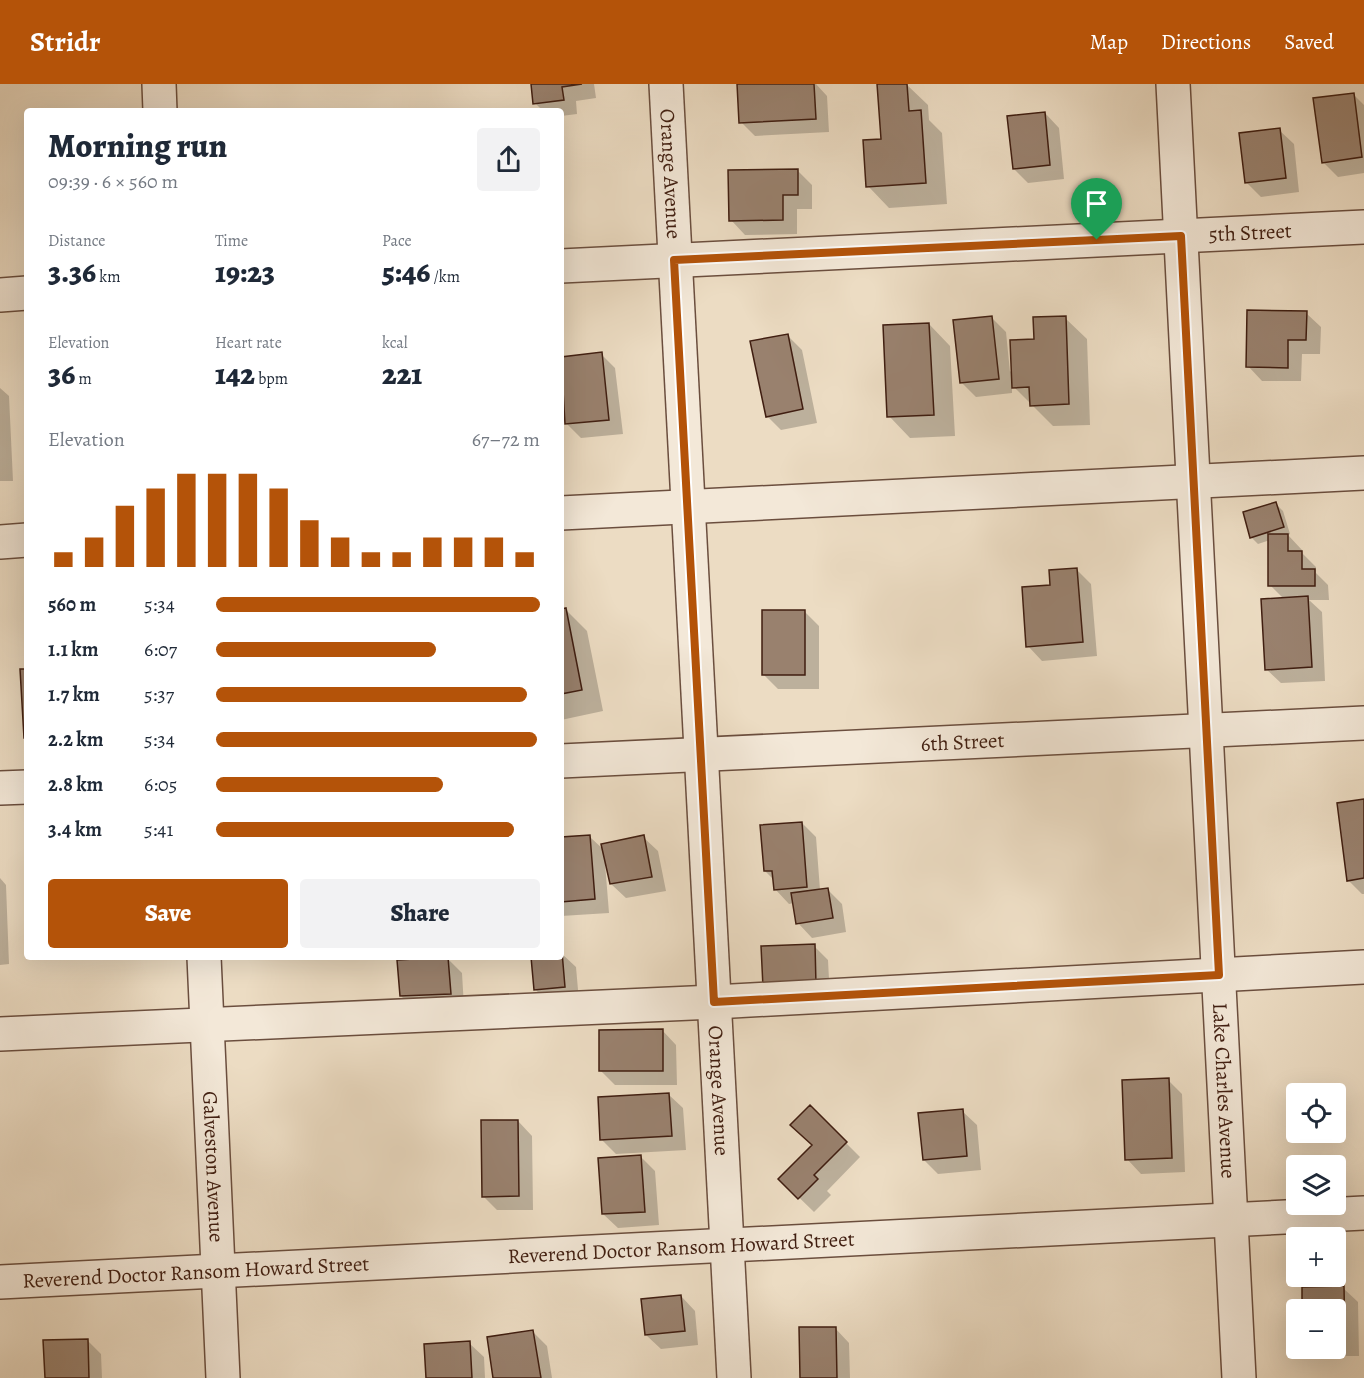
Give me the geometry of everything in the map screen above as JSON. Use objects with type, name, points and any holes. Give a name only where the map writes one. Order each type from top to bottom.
[{"type":"street","points":[[159,84],[160,108]]},
{"type":"street","name":"Orange Avenue","points":[[666,84],[734,1378]]},
{"type":"street","name":"Lake Charles Avenue","points":[[1173,84],[1239,1378]]},
{"type":"street","name":"5th Street","points":[[564,266],[1364,227]]},
{"type":"street","points":[[0,295],[24,293]]},
{"type":"street","points":[[564,513],[1364,472]]},
{"type":"street","points":[[0,542],[24,540]]},
{"type":"street","name":"6th Street","points":[[564,762],[1364,723]]},
{"type":"street","points":[[0,788],[24,787]]},
{"type":"street","name":"Galveston Avenue","points":[[204,960],[223,1378]]},
{"type":"street","points":[[0,1034],[714,1002],[1364,967]]},
{"type":"street","name":"Reverend Doctor Ransom Howard Street","points":[[0,1282],[1364,1213]]},
{"type":"building","points":[[531,84],[582,84],[562,87],[564,100],[533,104]]},
{"type":"building","points":[[737,84],[814,84],[816,119],[739,123]]},
{"type":"building","points":[[877,84],[907,84],[909,111],[921,110],[926,183],[866,187],[863,140],[881,139]]},
{"type":"building","points":[[1354,93],[1362,157],[1322,163],[1313,98]]},
{"type":"building","points":[[1045,112],[1050,165],[1013,169],[1007,116]]},
{"type":"building","points":[[1280,128],[1286,178],[1245,183],[1239,133]]},
{"type":"building","points":[[798,169],[798,195],[783,195],[783,220],[729,221],[728,170]]},
{"type":"building","points":[[1247,310],[1307,311],[1306,340],[1288,340],[1288,368],[1246,367]]},
{"type":"building","points":[[992,316],[999,379],[960,383],[953,320]]},
{"type":"building","points":[[1066,316],[1069,404],[1030,406],[1029,387],[1012,388],[1010,340],[1034,339],[1033,317]]},
{"type":"building","points":[[929,323],[934,415],[887,417],[883,325]]},
{"type":"building","points":[[788,334],[803,409],[766,417],[750,341]]},
{"type":"building","points":[[602,352],[609,420],[565,424],[564,357]]},
{"type":"building","points":[[1276,502],[1284,527],[1250,538],[1243,512]]},
{"type":"building","points":[[1268,534],[1288,534],[1288,551],[1302,551],[1302,569],[1315,569],[1315,586],[1268,586]]},
{"type":"building","points":[[1077,568],[1083,642],[1026,647],[1022,587],[1050,585],[1049,570]]},
{"type":"building","points":[[1308,596],[1312,667],[1265,670],[1261,599]]},
{"type":"building","points":[[564,608],[566,608],[582,690],[564,693]]},
{"type":"building","points":[[762,610],[805,610],[805,675],[762,675]]},
{"type":"building","points":[[20,669],[24,669],[24,738]]},
{"type":"building","points":[[1364,799],[1364,878],[1347,881],[1337,803]]},
{"type":"building","points":[[802,822],[807,887],[774,890],[772,871],[764,871],[760,825]]},
{"type":"building","points":[[590,835],[595,899],[564,902],[564,837]]},
{"type":"building","points":[[644,835],[652,877],[610,884],[601,844]]},
{"type":"building","points":[[828,888],[833,918],[796,924],[791,893]]},
{"type":"building","points":[[815,944],[816,985],[763,987],[761,946]]},
{"type":"building","points":[[397,960],[448,960],[451,994],[400,996]]},
{"type":"building","points":[[531,960],[563,960],[565,987],[534,990]]},
{"type":"building","points":[[663,1029],[663,1071],[599,1071],[599,1030]]},
{"type":"building","points":[[1169,1078],[1172,1158],[1125,1160],[1122,1080]]},
{"type":"building","points":[[669,1093],[672,1136],[600,1140],[598,1097]]},
{"type":"building","points":[[810,1105],[847,1142],[814,1175],[818,1179],[798,1199],[778,1179],[812,1145],[790,1125]]},
{"type":"building","points":[[963,1109],[967,1156],[923,1160],[918,1113]]},
{"type":"building","points":[[481,1120],[518,1120],[519,1196],[482,1197]]},
{"type":"building","points":[[641,1155],[645,1212],[602,1214],[598,1158]]},
{"type":"building","points":[[1302,1287],[1344,1287],[1344,1299],[1302,1299]]},
{"type":"building","points":[[681,1295],[685,1331],[645,1335],[641,1299]]},
{"type":"building","points":[[799,1327],[836,1327],[837,1378],[800,1378]]},
{"type":"building","points":[[533,1330],[541,1378],[493,1378],[487,1337]]},
{"type":"building","points":[[88,1339],[89,1378],[45,1378],[43,1340]]},
{"type":"building","points":[[470,1341],[472,1378],[426,1378],[424,1344]]},
{"type":"route","points":[[1181,236],[1219,975],[714,1002],[674,260],[1097,240],[1181,236]]}]
